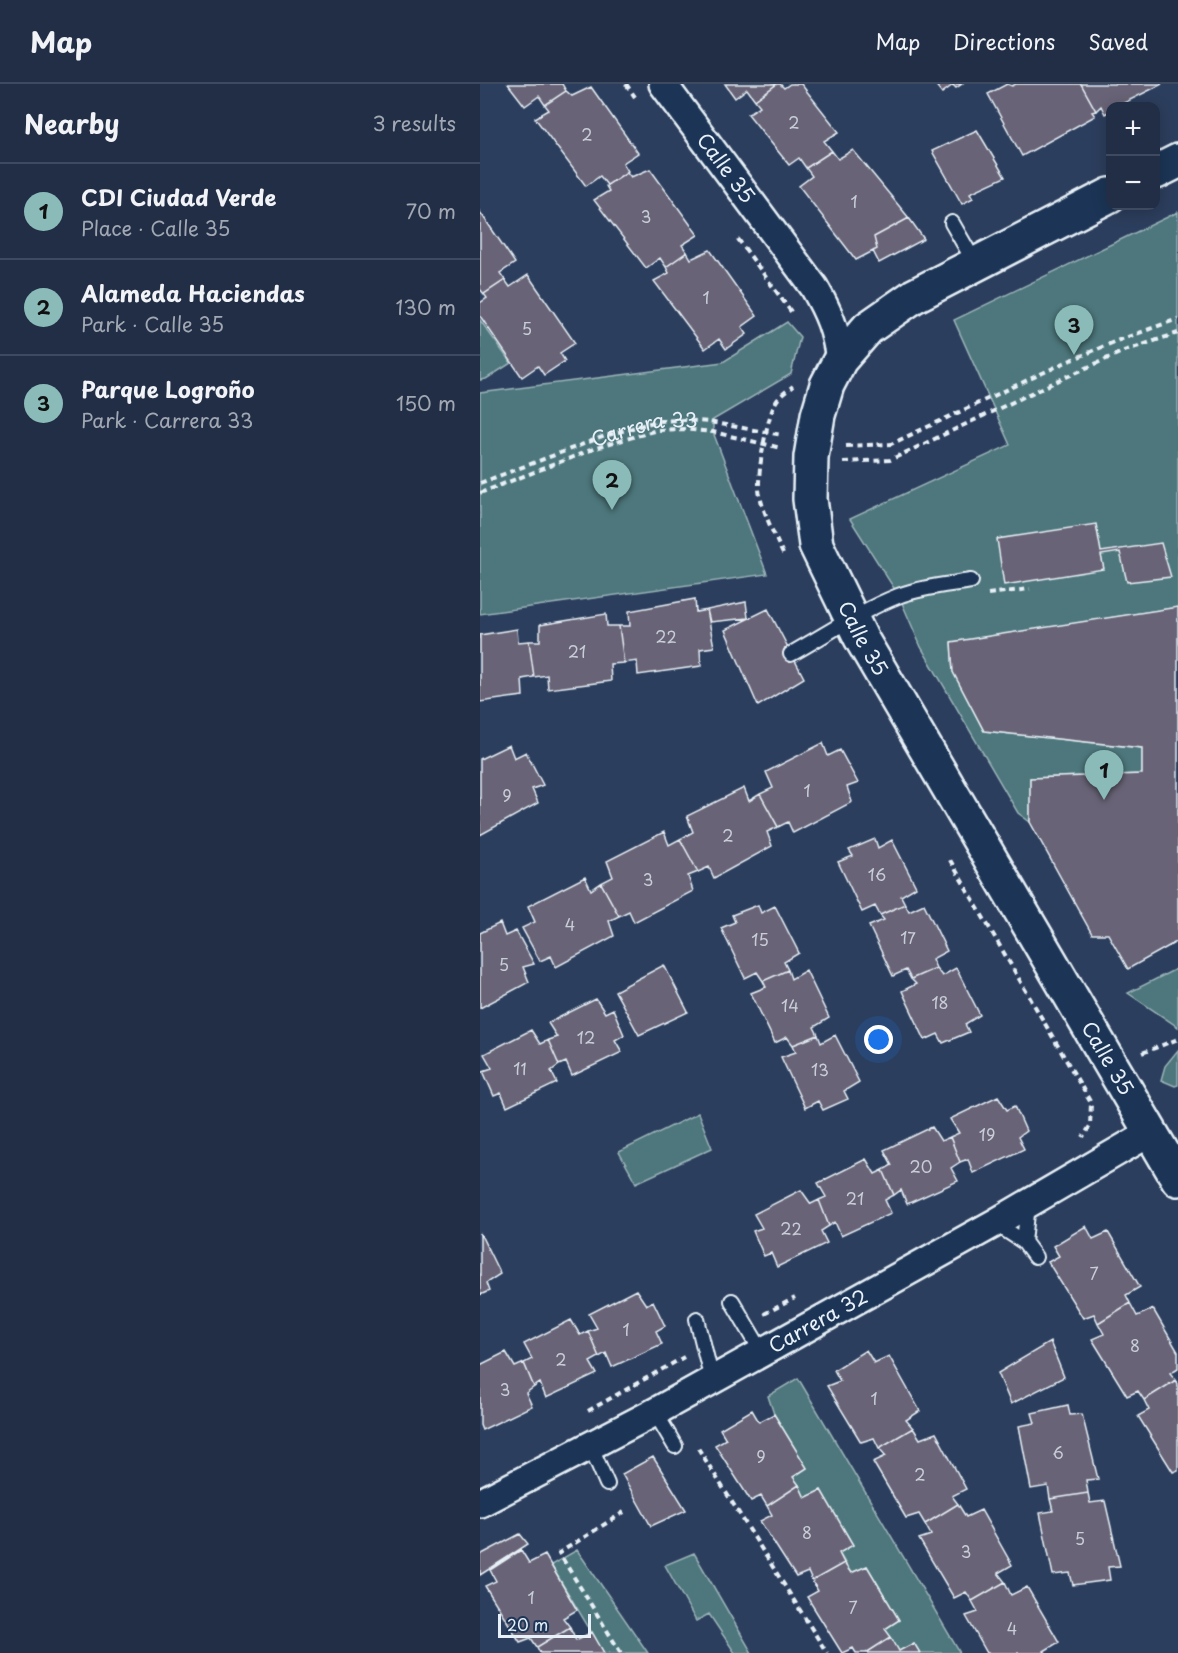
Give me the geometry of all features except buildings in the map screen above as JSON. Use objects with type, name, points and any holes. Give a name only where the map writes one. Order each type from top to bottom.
[{"type":"street","name":"Calle 35","points":[[663,84],[814,287],[830,313],[837,334],[840,360],[827,385],[818,415],[813,450],[810,499],[816,545],[861,638],[1178,1179]]},
{"type":"street","points":[[1160,169],[1178,160]]},
{"type":"street","points":[[840,360],[868,328],[914,296],[1106,197]]},
{"type":"street","name":"Carrera 32","points":[[480,1503],[656,1412],[995,1224],[1151,1132]]},
{"type":"lane","points":[[952,223],[975,263]]},
{"type":"lane","points":[[791,654],[851,618],[898,596],[926,588],[971,580]]},
{"type":"lane","points":[[1024,1242],[1028,1204]]},
{"type":"lane","points":[[995,1224],[1024,1242],[1035,1257]]},
{"type":"lane","points":[[732,1301],[762,1352]]},
{"type":"lane","points":[[697,1319],[712,1380]]},
{"type":"lane","points":[[656,1412],[675,1446]]},
{"type":"lane","points":[[591,1447],[607,1484]]},
{"type":"path","points":[[626,84],[640,103]]},
{"type":"path","points":[[736,236],[798,321]]},
{"type":"path","points":[[480,493],[596,448],[657,430],[683,429],[713,432],[764,444],[813,450],[891,444],[1064,363],[1178,319]]},
{"type":"path","points":[[813,450],[849,463],[890,460],[1065,377],[1124,351],[1178,333]]},
{"type":"path","points":[[784,556],[770,526],[759,490],[764,444],[771,412],[778,399],[795,385]]},
{"type":"path","name":"Carrera 33","points":[[480,483],[605,436],[657,421],[710,422],[767,432],[813,450]]},
{"type":"path","points":[[946,852],[1091,1103],[1090,1126],[1078,1146]]},
{"type":"path","points":[[1138,1054],[1178,1039]]},
{"type":"path","points":[[745,1324],[797,1296]]},
{"type":"path","points":[[582,1414],[704,1346]]},
{"type":"path","points":[[698,1447],[827,1653]]},
{"type":"path","points":[[621,1653],[559,1553],[624,1512]]},
{"type":"green space","points":[[1178,212],[1178,607],[951,643],[953,672],[984,731],[1142,748],[1142,774],[1030,778],[1030,822],[1018,813],[921,647],[899,596],[850,519],[1010,445],[954,320]]},
{"type":"green space","points":[[480,320],[511,363],[486,379],[480,380]]},
{"type":"green space","points":[[787,322],[800,337],[791,374],[713,420],[713,432],[767,574],[480,614],[480,393],[723,362]]},
{"type":"green space","points":[[1178,968],[1178,1027],[1128,993]]},
{"type":"green space","points":[[1178,1050],[1178,1085],[1175,1086],[1161,1080],[1165,1066]]},
{"type":"green space","points":[[698,1113],[712,1148],[636,1183],[619,1152]]},
{"type":"green space","points":[[798,1378],[960,1653],[920,1653],[914,1643],[899,1651],[885,1629],[899,1620],[867,1566],[851,1573],[839,1553],[853,1545],[821,1490],[805,1498],[793,1477],[807,1468],[774,1414],[768,1396]]},
{"type":"green space","points":[[577,1550],[648,1653],[604,1653],[551,1565]]},
{"type":"green space","points":[[694,1553],[752,1653],[735,1653],[709,1614],[696,1621],[665,1565]]},
{"type":"place","name":"Parque Logroño","points":[[1074,355]]},
{"type":"place","name":"Alameda Haciendas","points":[[612,510]]},
{"type":"place","name":"CDI Ciudad Verde","points":[[1104,800]]}]
